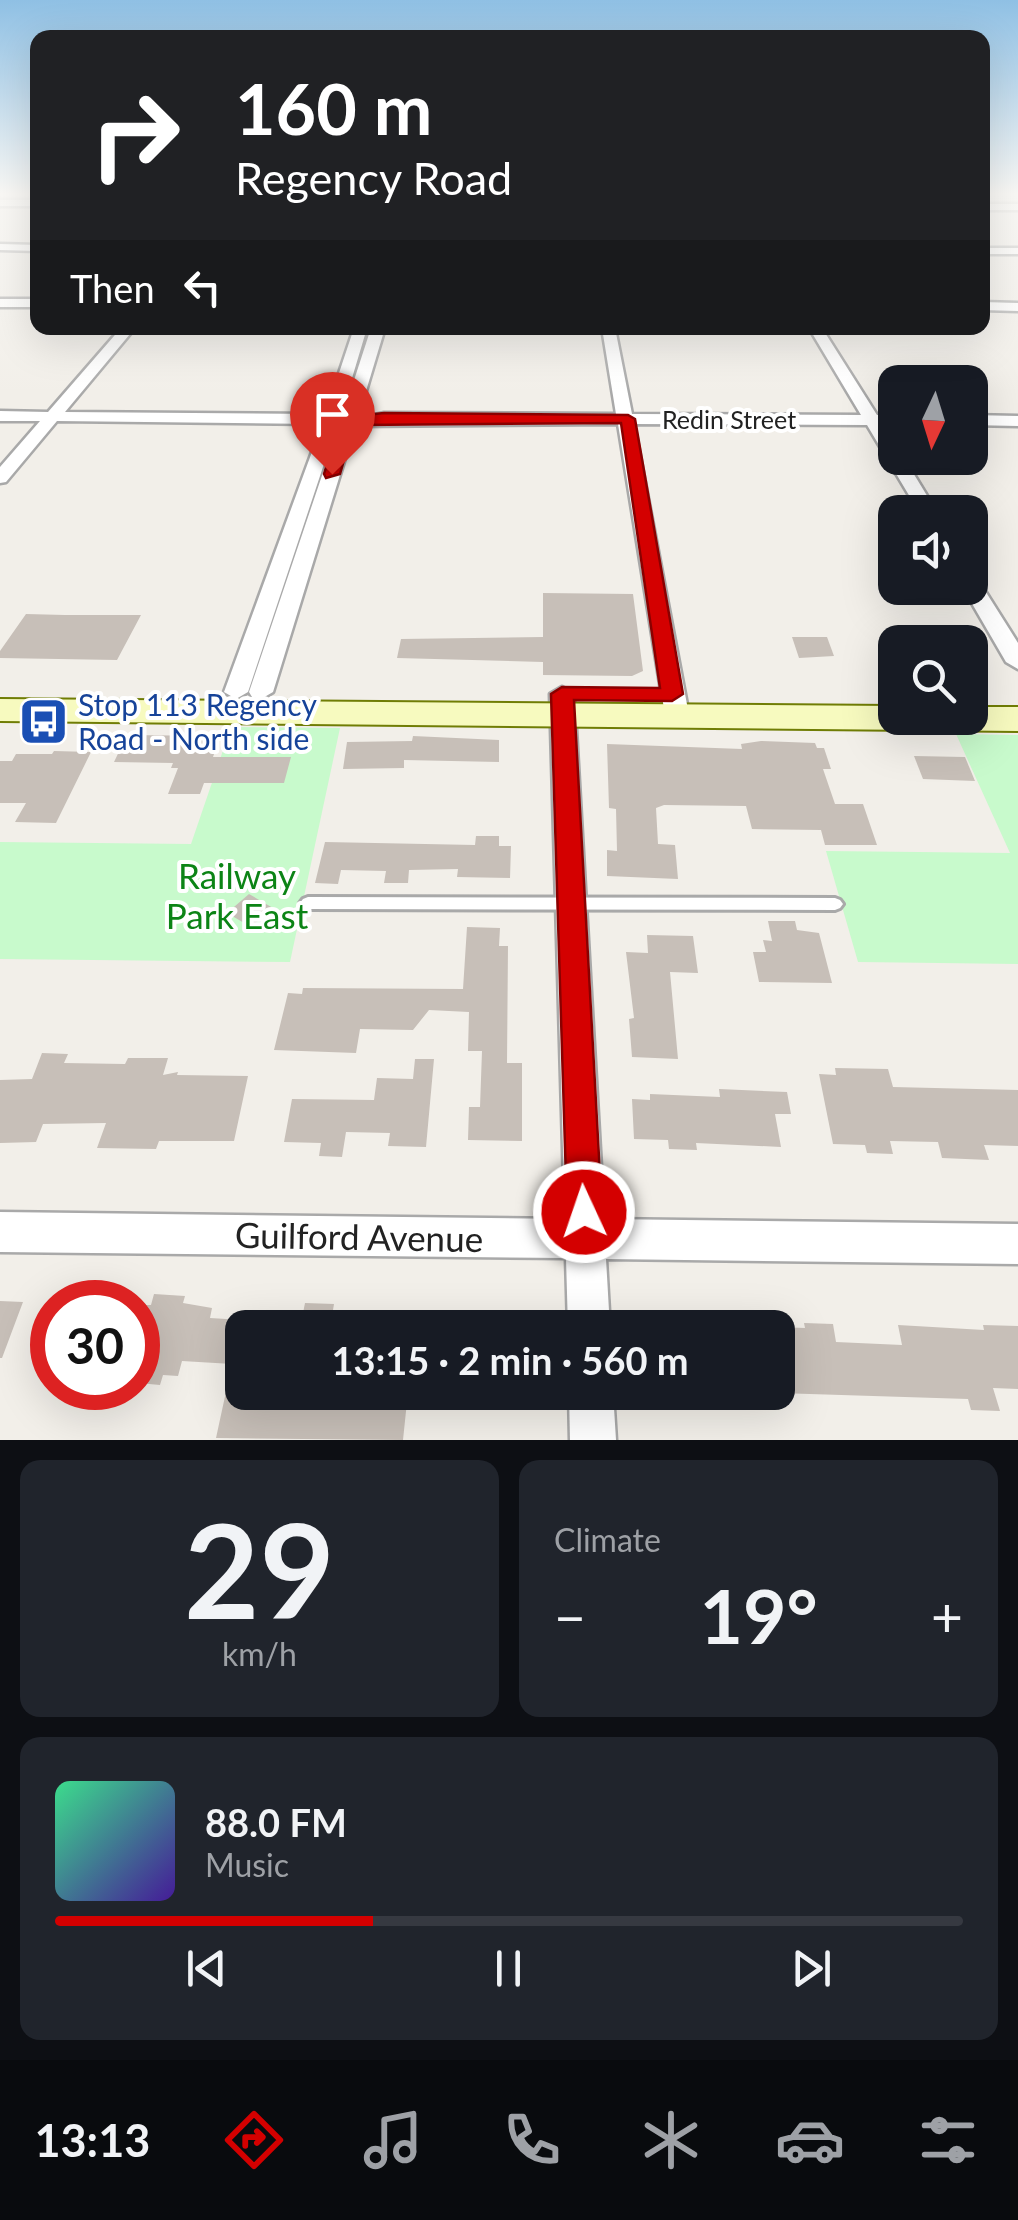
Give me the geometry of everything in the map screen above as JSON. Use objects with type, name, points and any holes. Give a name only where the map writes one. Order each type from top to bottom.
[{"type":"main road","points":[[0,691],[253,678],[562,704]]},
{"type":"main road","points":[[988,696],[1018,696]]},
{"type":"main road","points":[[675,705],[878,697]]},
{"type":"main road","points":[[0,710],[562,704],[1018,718]]},
{"type":"street","points":[[0,303],[30,303]]},
{"type":"street","points":[[990,306],[1018,306]]},
{"type":"street","points":[[1000,306],[1018,324]]},
{"type":"street","points":[[0,478],[122,335]]},
{"type":"street","points":[[253,678],[285,617],[338,421],[340,386],[358,335]]},
{"type":"street","points":[[253,678],[261,617],[338,421],[360,386],[376,335]]},
{"type":"street","points":[[611,335],[675,705]]},
{"type":"street","points":[[820,335],[918,495]]},
{"type":"street","name":"Redin Street","points":[[0,416],[294,417],[338,421],[878,420]]},
{"type":"street","points":[[988,420],[1018,420]]},
{"type":"street","points":[[984,605],[1018,662]]},
{"type":"street","points":[[562,704],[588,1310]]},
{"type":"street","name":"Guilford Avenue","points":[[0,1232],[1018,1244]]},
{"type":"street","points":[[592,1410],[593,1440]]},
{"type":"lane","points":[[340,386],[360,386]]},
{"type":"lane","points":[[261,617],[285,617]]},
{"type":"lane","points":[[308,903],[834,904]]},
{"type":"green space","name":"Railway Park East","points":[[231,727],[340,728],[290,962],[0,959],[0,842],[191,844]]},
{"type":"green space","points":[[956,735],[1018,735],[1018,964],[858,962],[826,851],[1010,853]]},
{"type":"building","points":[[543,593],[633,594],[643,671],[632,676],[543,675],[543,662],[397,658],[401,639],[543,637]]},
{"type":"building","points":[[26,614],[141,615],[117,660],[0,658],[0,651]]},
{"type":"building","points":[[792,637],[827,637],[834,656],[799,658]]},
{"type":"building","points":[[127,735],[220,736],[213,757],[291,757],[284,783],[204,783],[200,794],[168,794],[178,768],[171,768],[173,763],[114,762]]},
{"type":"building","points":[[413,736],[499,740],[499,762],[404,760],[404,768],[343,769],[347,742],[412,741]]},
{"type":"building","points":[[815,743],[817,748],[824,748],[831,769],[823,769],[835,804],[863,804],[877,845],[825,845],[821,830],[752,829],[746,806],[664,805],[656,808],[658,844],[675,845],[678,879],[607,876],[607,850],[617,851],[616,809],[609,808],[607,744],[742,749],[741,744]]},
{"type":"building","points":[[91,752],[56,823],[15,822],[26,803],[0,803],[0,761],[12,761],[16,754]]},
{"type":"building","points":[[914,756],[965,757],[975,781],[923,779]]},
{"type":"building","points":[[476,836],[499,836],[499,846],[511,846],[510,878],[457,877],[458,869],[409,870],[408,883],[384,883],[386,871],[341,870],[338,884],[315,883],[325,842],[475,845]]},
{"type":"building","points":[[249,894],[273,908],[251,927],[227,913]]},
{"type":"building","points":[[768,921],[795,921],[797,930],[819,933],[832,983],[759,982],[753,952],[766,952],[763,940],[772,941]]},
{"type":"building","points":[[467,927],[500,928],[499,946],[508,946],[507,1063],[522,1063],[522,1141],[468,1140],[469,1107],[480,1107],[482,1051],[468,1051],[469,1012],[429,1010],[413,1030],[360,1029],[356,1053],[274,1050],[288,993],[302,994],[303,988],[463,989]]},
{"type":"building","points":[[647,935],[693,936],[698,973],[670,972],[678,1059],[632,1057],[629,1019],[634,1018],[626,952],[648,953]]},
{"type":"building","points":[[42,1053],[68,1054],[64,1063],[125,1064],[128,1058],[168,1058],[163,1075],[178,1072],[177,1075],[248,1076],[234,1141],[159,1141],[156,1149],[97,1148],[106,1123],[43,1124],[36,1142],[0,1143],[0,1080],[32,1079]]},
{"type":"building","points":[[415,1059],[434,1059],[426,1147],[388,1146],[390,1133],[346,1132],[342,1157],[319,1156],[321,1143],[284,1142],[292,1099],[374,1100],[377,1078],[413,1079]]},
{"type":"building","points":[[835,1068],[888,1069],[893,1087],[1018,1090],[1018,1146],[984,1145],[989,1160],[942,1158],[938,1142],[890,1141],[893,1154],[867,1153],[865,1145],[833,1144],[819,1074],[836,1075]]},
{"type":"building","points":[[719,1089],[787,1092],[791,1114],[775,1114],[781,1147],[696,1143],[697,1150],[669,1149],[668,1140],[634,1139],[632,1099],[650,1100],[650,1094],[720,1097]]},
{"type":"building","points":[[160,1294],[185,1296],[183,1303],[212,1308],[210,1318],[225,1319],[225,1364],[182,1361],[178,1376],[163,1375],[160,1385]]},
{"type":"building","points":[[0,1301],[23,1302],[2,1358],[0,1358]]},
{"type":"building","points":[[305,1303],[334,1304],[333,1310],[304,1310]]},
{"type":"building","points":[[804,1323],[833,1324],[836,1342],[902,1345],[898,1325],[984,1330],[983,1325],[1018,1326],[1018,1389],[993,1388],[1000,1411],[971,1410],[968,1399],[795,1394],[795,1328],[805,1328]]},
{"type":"building","points":[[225,1396],[225,1410],[406,1410],[403,1440],[216,1438]]},
{"type":"place","name":"Stop 113 Regency Road - North side","points":[[43,721]]},
{"type":"route","points":[[332,474],[346,426],[356,421],[628,419],[672,694],[562,694],[584,1212]]}]
